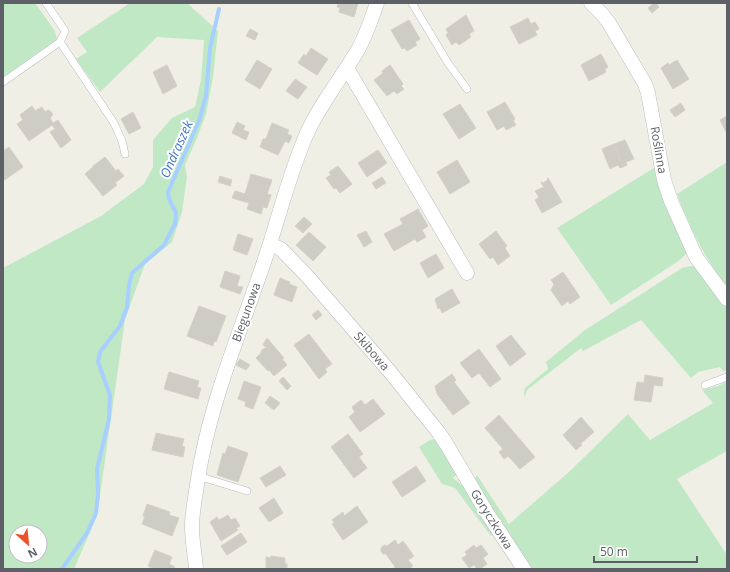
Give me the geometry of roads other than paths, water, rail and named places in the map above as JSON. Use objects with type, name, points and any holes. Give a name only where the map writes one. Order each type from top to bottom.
[{"type":"street","name":"Biegunowa","points":[[196,569],[192,541],[192,525],[198,476],[205,439],[216,399],[270,244],[288,183],[309,130],[325,101],[359,47],[371,21],[377,3]]},
{"type":"street","name":"Roślinna","points":[[591,3],[609,23],[645,84],[651,103],[664,180],[670,201],[696,257],[727,299]]},
{"type":"street","points":[[347,68],[467,273]]},
{"type":"street","name":"Skibowa","points":[[270,244],[280,249],[287,255],[392,374],[448,444],[461,469]]},
{"type":"street","name":"Goryczkowa","points":[[461,469],[487,513],[524,569]]},
{"type":"lane","points":[[3,82],[60,42],[65,31],[46,3]]},
{"type":"lane","points":[[412,3],[448,63],[467,89]]},
{"type":"lane","points":[[60,42],[114,123],[122,141],[125,154]]},
{"type":"lane","points":[[705,385],[727,377]]},
{"type":"lane","points":[[198,476],[247,491]]},
{"type":"waterway","name":"Ondraszek","points":[[62,569],[87,533],[96,513],[98,494],[97,469],[109,419],[110,395],[98,362],[100,352],[120,326],[127,307],[129,285],[132,273],[164,245],[175,224],[176,213],[169,199],[168,192],[199,121],[206,96],[210,48],[219,9]]}]
